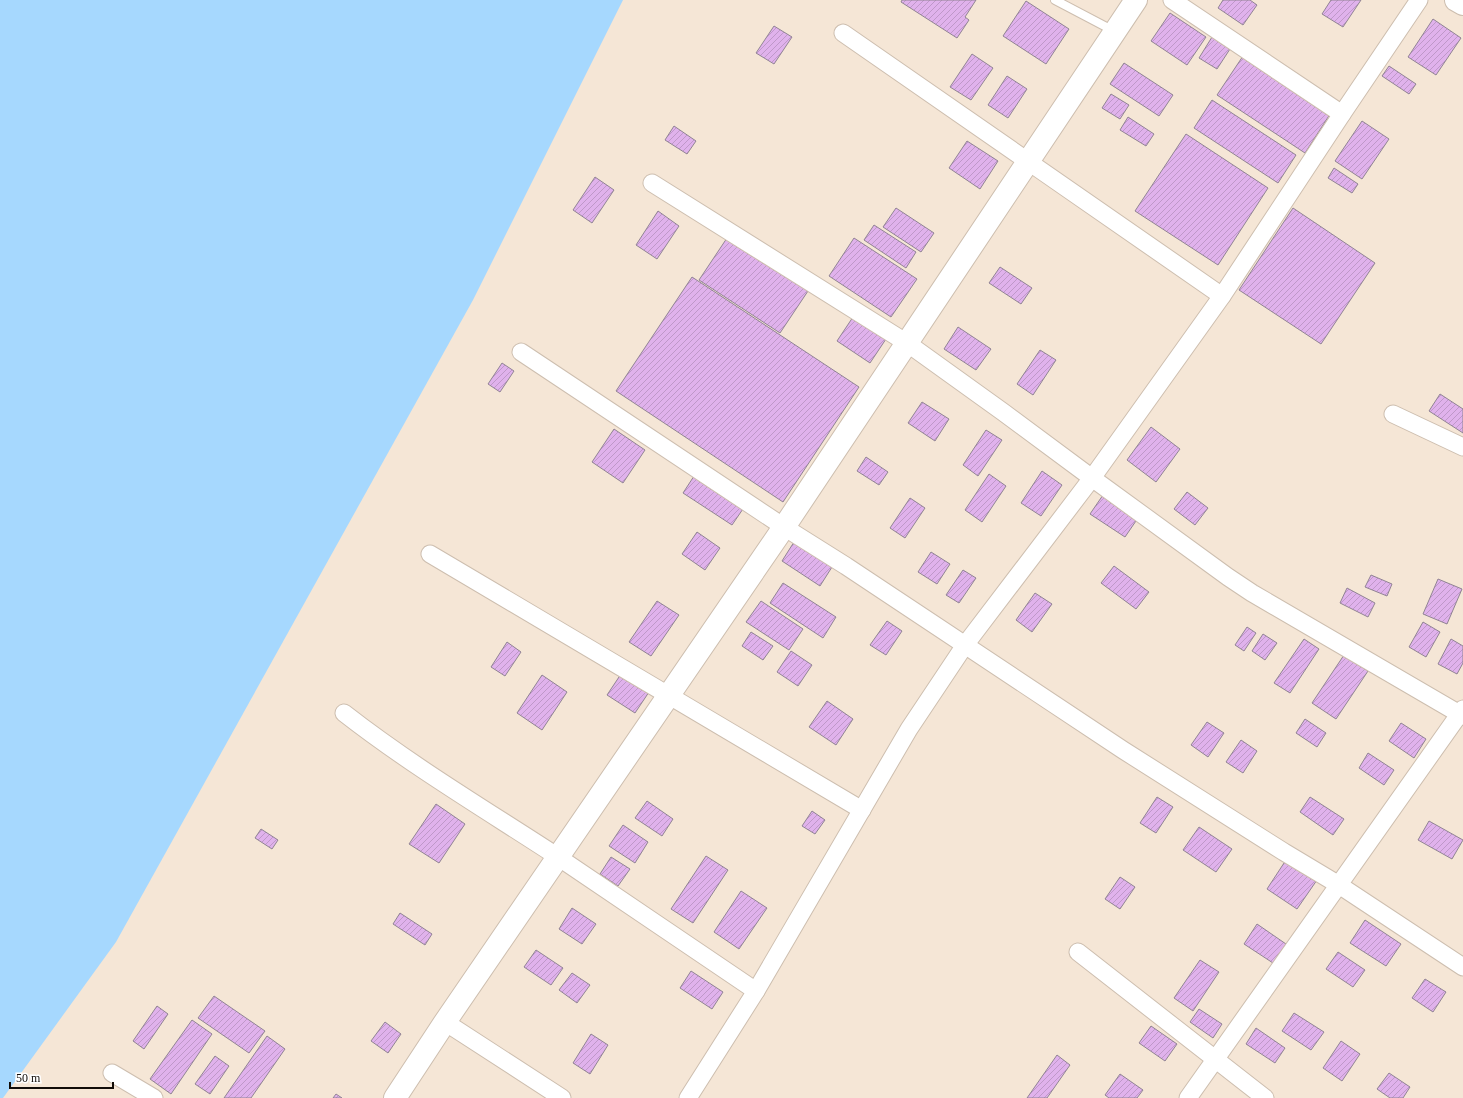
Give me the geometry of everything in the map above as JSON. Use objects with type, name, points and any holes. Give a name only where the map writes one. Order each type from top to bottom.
[{"type":"street","points":[[395,1098],[445,1022],[784,527],[1136,0]]},
{"type":"street","points":[[1172,0],[1342,114]]},
{"type":"street","points":[[688,1098],[756,991],[909,729],[965,644],[1092,478],[1222,296],[1419,0]]},
{"type":"street","points":[[1456,0],[1463,4]]},
{"type":"street","points":[[843,33],[1222,296]]},
{"type":"street","points":[[652,182],[907,343],[1252,593],[1462,713],[1188,1098]]},
{"type":"street","points":[[521,352],[1124,750],[1284,852],[1339,885],[1463,967]]},
{"type":"street","points":[[1394,414],[1463,447]]},
{"type":"street","points":[[430,554],[862,810]]},
{"type":"street","points":[[344,713],[429,774],[558,858],[756,991]]},
{"type":"street","points":[[1078,952],[1265,1098]]},
{"type":"street","points":[[445,1022],[562,1098]]},
{"type":"street","points":[[112,1073],[154,1098]]},
{"type":"lane","points":[[1055,0],[1114,32]]},
{"type":"water","points":[[0,0],[623,0],[473,300],[116,942],[3,1098],[0,1098]]},
{"type":"building","points":[[902,0],[976,0],[965,17],[969,20],[957,38],[901,2]]},
{"type":"building","points":[[1223,0],[1250,0],[1257,5],[1243,25],[1218,8]]},
{"type":"building","points":[[1331,0],[1361,0],[1343,27],[1322,14]]},
{"type":"building","points":[[1026,1],[1069,29],[1046,64],[1003,36]]},
{"type":"building","points":[[1170,13],[1206,37],[1187,65],[1151,41]]},
{"type":"building","points":[[1433,19],[1461,38],[1436,75],[1408,57]]},
{"type":"building","points":[[774,26],[792,37],[774,64],[756,53]]},
{"type":"building","points":[[1212,37],[1230,49],[1217,69],[1199,58]]},
{"type":"building","points":[[1245,53],[1332,111],[1305,153],[1217,95]]},
{"type":"building","points":[[972,54],[993,68],[971,100],[950,87]]},
{"type":"building","points":[[1124,63],[1173,95],[1159,116],[1110,84]]},
{"type":"building","points":[[1389,66],[1416,84],[1409,94],[1382,76]]},
{"type":"building","points":[[1007,76],[1027,89],[1008,118],[988,105]]},
{"type":"building","points":[[1111,94],[1129,105],[1120,119],[1102,108]]},
{"type":"building","points":[[1212,100],[1296,155],[1278,183],[1194,128]]},
{"type":"building","points":[[1128,117],[1154,134],[1146,146],[1120,130]]},
{"type":"building","points":[[1362,121],[1389,139],[1362,179],[1335,161]]},
{"type":"building","points":[[674,126],[696,141],[687,154],[665,140]]},
{"type":"building","points":[[1186,134],[1268,188],[1218,265],[1135,211]]},
{"type":"building","points":[[967,141],[998,161],[980,189],[949,168]]},
{"type":"building","points":[[1334,168],[1358,184],[1352,193],[1328,178]]},
{"type":"building","points":[[595,177],[614,190],[592,223],[573,210]]},
{"type":"building","points":[[896,208],[934,233],[921,252],[883,227]]},
{"type":"building","points":[[1293,208],[1375,263],[1321,344],[1239,290]]},
{"type":"building","points":[[658,211],[679,226],[657,259],[636,245]]},
{"type":"building","points":[[874,225],[916,252],[906,268],[864,240]]},
{"type":"building","points":[[729,235],[810,288],[780,333],[699,280]]},
{"type":"building","points":[[854,238],[917,279],[891,317],[829,276]]},
{"type":"building","points":[[1000,267],[1032,288],[1021,304],[989,283]]},
{"type":"building","points":[[692,277],[859,387],[783,502],[616,391]]},
{"type":"building","points":[[853,317],[886,339],[870,363],[837,341]]},
{"type":"building","points":[[958,327],[991,349],[976,370],[944,349]]},
{"type":"building","points":[[1040,350],[1056,360],[1033,395],[1017,384]]},
{"type":"building","points":[[502,363],[514,371],[500,392],[488,384]]},
{"type":"building","points":[[1440,394],[1463,409],[1463,433],[1429,411]]},
{"type":"building","points":[[922,402],[949,419],[935,441],[908,423]]},
{"type":"building","points":[[1151,427],[1180,449],[1156,482],[1127,460]]},
{"type":"building","points":[[614,429],[645,450],[623,483],[592,462]]},
{"type":"building","points":[[986,430],[1002,440],[978,476],[963,465]]},
{"type":"building","points":[[866,457],[888,472],[879,485],[857,471]]},
{"type":"building","points":[[1042,471],[1062,485],[1041,516],[1021,503]]},
{"type":"building","points":[[696,473],[745,506],[732,525],[683,493]]},
{"type":"building","points":[[989,474],[1006,486],[982,522],[965,510]]},
{"type":"building","points":[[1187,492],[1208,508],[1195,525],[1174,509]]},
{"type":"building","points":[[1103,495],[1138,518],[1125,537],[1090,514]]},
{"type":"building","points":[[910,498],[925,508],[905,538],[890,528]]},
{"type":"building","points":[[697,532],[720,548],[705,570],[682,554]]},
{"type":"building","points":[[794,542],[832,567],[820,586],[782,561]]},
{"type":"building","points":[[931,552],[950,564],[937,584],[918,572]]},
{"type":"building","points":[[1114,566],[1149,592],[1136,609],[1101,583]]},
{"type":"building","points":[[963,570],[976,578],[959,603],[946,595]]},
{"type":"building","points":[[1371,575],[1392,584],[1387,596],[1365,587]]},
{"type":"building","points":[[1438,579],[1462,589],[1447,624],[1423,614]]},
{"type":"building","points":[[783,583],[836,617],[823,638],[770,603]]},
{"type":"building","points":[[1347,588],[1375,603],[1368,617],[1340,603]]},
{"type":"building","points":[[1035,593],[1052,604],[1032,632],[1016,620]]},
{"type":"building","points":[[657,601],[679,615],[651,656],[629,642]]},
{"type":"building","points":[[761,601],[803,629],[789,650],[746,622]]},
{"type":"building","points":[[887,621],[902,631],[886,655],[870,645]]},
{"type":"building","points":[[1423,622],[1440,632],[1426,657],[1409,647]]},
{"type":"building","points":[[1247,627],[1256,633],[1244,651],[1235,645]]},
{"type":"building","points":[[751,632],[773,646],[763,660],[742,646]]},
{"type":"building","points":[[1263,634],[1277,643],[1265,660],[1252,651]]},
{"type":"building","points":[[1304,639],[1319,649],[1290,693],[1274,683]]},
{"type":"building","points":[[1451,639],[1463,646],[1463,663],[1457,674],[1438,664]]},
{"type":"building","points":[[507,642],[521,652],[505,676],[491,667]]},
{"type":"building","points":[[791,651],[812,665],[798,686],[777,672]]},
{"type":"building","points":[[1344,655],[1368,671],[1336,719],[1312,703]]},
{"type":"building","points":[[621,674],[649,692],[635,713],[607,695]]},
{"type":"building","points":[[542,675],[567,692],[542,730],[517,713]]},
{"type":"building","points":[[827,701],[853,719],[836,745],[809,727]]},
{"type":"building","points":[[1305,719],[1326,733],[1317,747],[1296,733]]},
{"type":"building","points":[[1207,722],[1224,733],[1208,757],[1191,745]]},
{"type":"building","points":[[1401,723],[1426,739],[1414,758],[1389,741]]},
{"type":"building","points":[[1241,740],[1257,751],[1243,773],[1226,762]]},
{"type":"building","points":[[1368,753],[1394,770],[1384,785],[1359,768]]},
{"type":"building","points":[[1157,797],[1173,807],[1156,833],[1140,823]]},
{"type":"building","points":[[1310,797],[1344,819],[1333,835],[1300,812]]},
{"type":"building","points":[[647,801],[673,819],[662,836],[635,818]]},
{"type":"building","points":[[436,804],[465,824],[439,863],[409,844]]},
{"type":"building","points":[[812,811],[825,820],[815,834],[802,826]]},
{"type":"building","points":[[1429,821],[1463,840],[1452,859],[1418,840]]},
{"type":"building","points":[[623,825],[648,842],[635,863],[609,846]]},
{"type":"building","points":[[1199,827],[1232,849],[1216,872],[1183,850]]},
{"type":"building","points":[[261,829],[278,840],[272,849],[255,838]]},
{"type":"building","points":[[706,856],[728,870],[693,923],[671,909]]},
{"type":"building","points":[[611,857],[630,869],[618,886],[600,874]]},
{"type":"building","points":[[1286,860],[1317,880],[1297,909],[1267,889]]},
{"type":"building","points":[[1120,877],[1135,887],[1120,909],[1105,899]]},
{"type":"building","points":[[741,891],[767,908],[739,949],[714,932]]},
{"type":"building","points":[[572,908],[596,924],[582,944],[559,929]]},
{"type":"building","points":[[400,913],[432,934],[425,945],[393,924]]},
{"type":"building","points":[[1365,920],[1401,944],[1386,966],[1350,943]]},
{"type":"building","points":[[1257,924],[1286,944],[1273,963],[1244,944]]},
{"type":"building","points":[[536,950],[563,968],[551,985],[524,967]]},
{"type":"building","points":[[1338,952],[1365,970],[1353,987],[1326,969]]},
{"type":"building","points":[[1200,960],[1219,972],[1193,1011],[1174,998]]},
{"type":"building","points":[[691,971],[723,992],[712,1009],[680,988]]},
{"type":"building","points":[[572,973],[590,985],[577,1003],[559,990]]},
{"type":"building","points":[[1425,979],[1446,992],[1433,1012],[1412,998]]},
{"type":"building","points":[[214,996],[265,1031],[249,1053],[198,1018]]},
{"type":"building","points":[[157,1006],[168,1014],[144,1049],[133,1041]]},
{"type":"building","points":[[1199,1009],[1222,1024],[1213,1038],[1190,1022]]},
{"type":"building","points":[[1294,1013],[1324,1032],[1311,1050],[1282,1031]]},
{"type":"building","points":[[192,1020],[212,1034],[171,1094],[150,1079]]},
{"type":"building","points":[[385,1022],[401,1034],[388,1053],[371,1041]]},
{"type":"building","points":[[1151,1026],[1177,1044],[1165,1061],[1139,1043]]},
{"type":"building","points":[[1256,1028],[1285,1048],[1275,1063],[1246,1044]]},
{"type":"building","points":[[591,1034],[608,1045],[590,1074],[573,1063]]},
{"type":"building","points":[[267,1036],[285,1049],[251,1098],[224,1098]]},
{"type":"building","points":[[1341,1041],[1360,1054],[1342,1081],[1323,1068]]},
{"type":"building","points":[[1057,1055],[1070,1065],[1047,1098],[1027,1098]]},
{"type":"building","points":[[215,1056],[229,1066],[210,1094],[195,1084]]},
{"type":"building","points":[[1389,1073],[1410,1087],[1403,1098],[1390,1098],[1377,1089]]},
{"type":"building","points":[[1120,1074],[1143,1090],[1137,1098],[1109,1098],[1105,1095]]},
{"type":"building","points":[[336,1094],[342,1098],[333,1098]]}]
